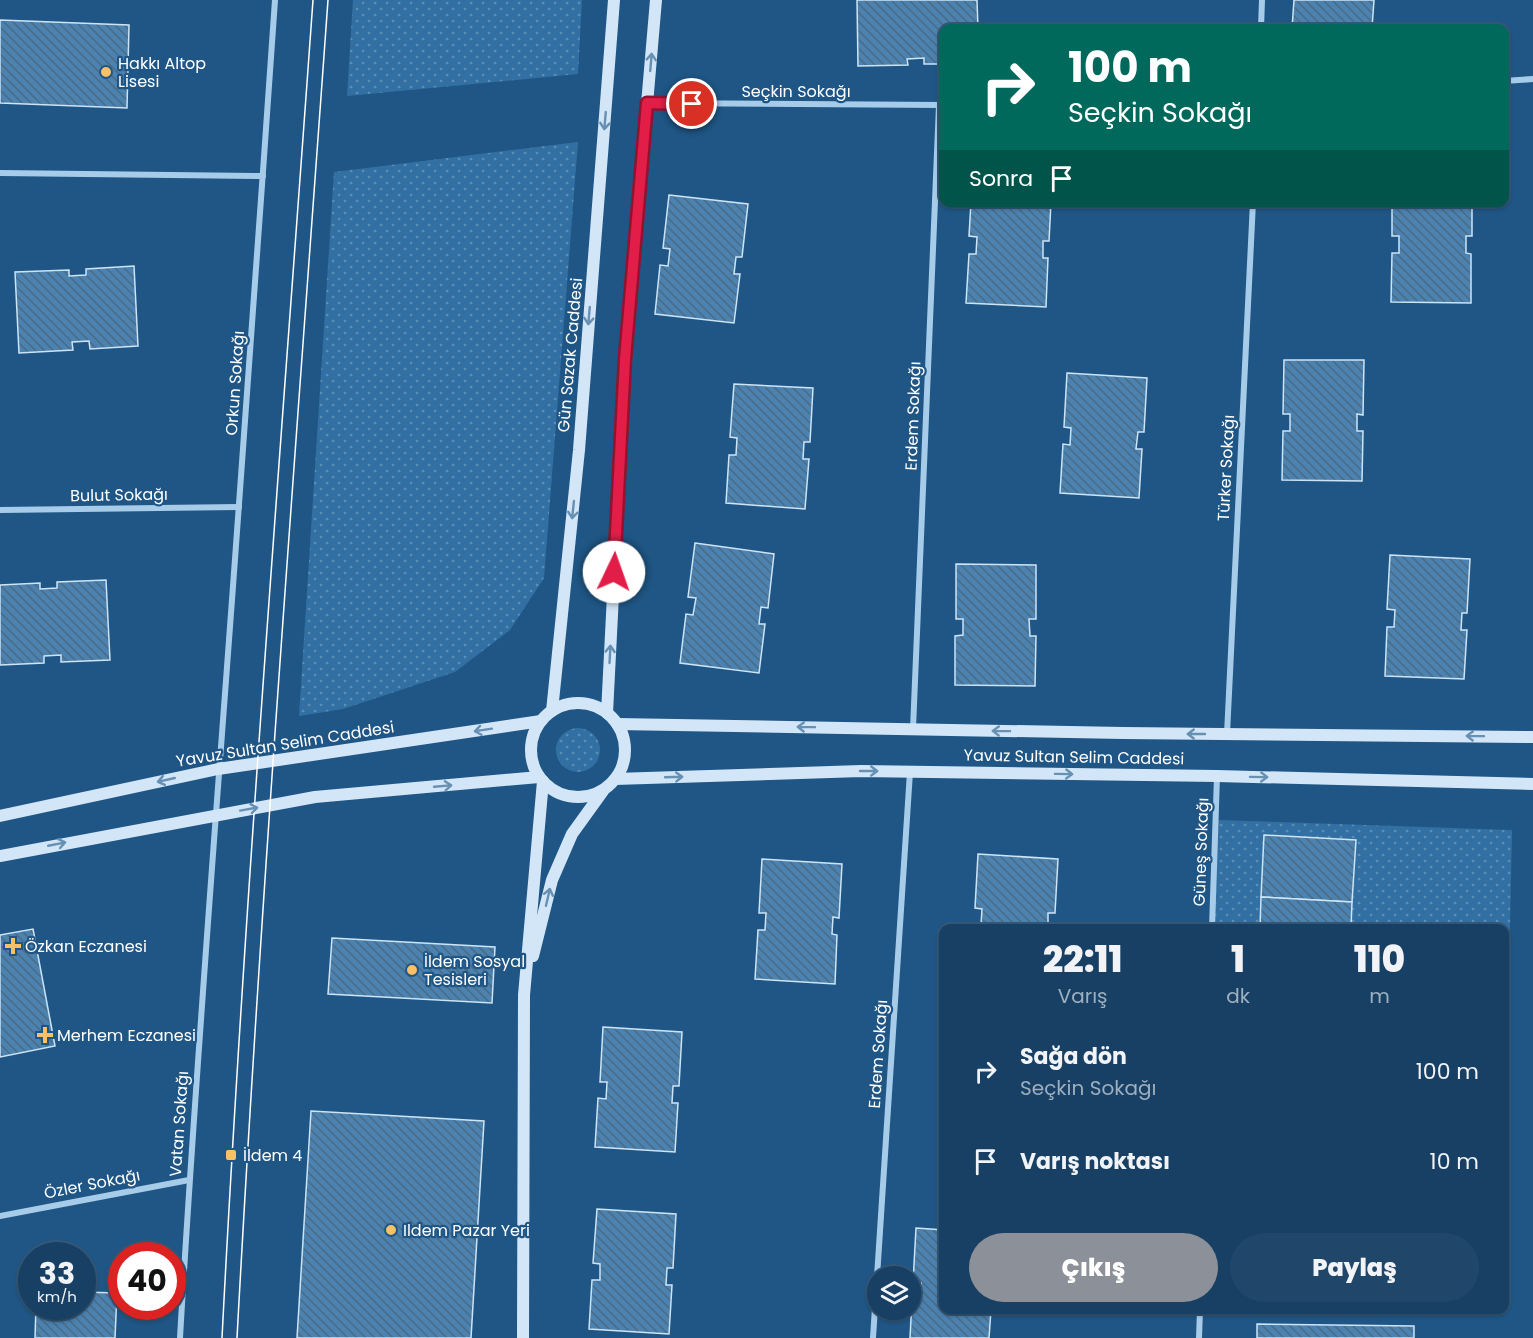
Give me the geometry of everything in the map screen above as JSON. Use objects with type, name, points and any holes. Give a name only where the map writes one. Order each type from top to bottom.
[{"type":"street","name":"Orkun Sokağı","points":[[218,769],[275,0]]},
{"type":"street","name":"Gün Sazak Caddesi","points":[[552,711],[579,450],[614,0]]},
{"type":"street","points":[[607,713],[625,359],[656,0]]},
{"type":"street","points":[[1261,24],[1262,0]]},
{"type":"street","points":[[1509,81],[1533,80]]},
{"type":"street","name":"Seçkin Sokağı","points":[[647,103],[939,105]]},
{"type":"street","name":"Erdem Sokağı","points":[[913,729],[939,150]]},
{"type":"street","points":[[0,173],[263,176]]},
{"type":"street","name":"Türker Sokağı","points":[[1227,734],[1253,207]]},
{"type":"street","name":"Bulut Sokağı","points":[[0,510],[239,507]]},
{"type":"street","points":[[524,995],[552,880],[573,834],[604,789],[615,779],[622,766],[625,752],[623,737],[617,724],[607,713],[594,705],[580,702],[565,704],[552,711],[541,721],[533,734],[532,763],[541,779],[549,788],[561,795],[591,796],[604,789]]},
{"type":"street","name":"Yavuz Sultan Selim Caddesi","points":[[0,816],[218,769],[541,721]]},
{"type":"street","name":"Yavuz Sultan Selim Caddesi","points":[[617,724],[1533,737]]},
{"type":"street","name":"Vatan Sokağı","points":[[180,1338],[218,769]]},
{"type":"street","name":"Yavuz Sultan Selim Caddesi","points":[[615,779],[861,771],[1217,776],[1533,784]]},
{"type":"street","name":"Erdem Sokağı","points":[[873,1338],[910,772]]},
{"type":"street","name":"Güneş Sokağı","points":[[1212,924],[1217,776]]},
{"type":"street","points":[[0,856],[315,797],[541,779]]},
{"type":"street","points":[[523,1338],[524,995],[541,779]]},
{"type":"street","name":"Özler Sokağı","points":[[0,1216],[189,1180]]},
{"type":"street","points":[[1199,1338],[1200,1314]]},
{"type":"shaded area","points":[[353,0],[582,0],[578,74],[347,96]]},
{"type":"shaded area","points":[[578,142],[544,578],[510,630],[455,672],[343,709],[299,716],[334,172]]},
{"type":"shaded area","points":[[578,728],[593,735],[600,750],[593,765],[578,772],[563,765],[556,750],[563,735]]},
{"type":"shaded area","points":[[1218,820],[1512,830],[1509,977],[1509,924],[1213,924]]},
{"type":"building","points":[[857,0],[977,0],[978,24],[939,24],[939,64],[924,64],[924,58],[907,59],[908,65],[858,66]]},
{"type":"building","points":[[1294,0],[1374,0],[1372,24],[1292,24]]},
{"type":"building","points":[[0,20],[129,25],[127,108],[0,103]]},
{"type":"building","points":[[669,195],[748,204],[742,257],[736,257],[734,274],[740,274],[734,323],[655,314],[660,265],[668,266],[670,249],[663,248]]},
{"type":"building","points":[[971,207],[1051,207],[1049,241],[1043,241],[1043,258],[1048,258],[1046,307],[966,303],[969,254],[976,254],[977,237],[969,236]]},
{"type":"building","points":[[1392,207],[1472,207],[1472,236],[1466,236],[1466,253],[1471,254],[1471,303],[1391,302],[1392,253],[1399,253],[1399,236],[1392,236]]},
{"type":"building","points":[[134,266],[138,346],[90,349],[89,341],[72,342],[73,350],[19,353],[15,272],[69,270],[69,276],[86,275],[86,269]]},
{"type":"building","points":[[1284,360],[1364,360],[1363,415],[1357,414],[1357,431],[1363,431],[1362,481],[1282,480],[1283,431],[1290,431],[1290,414],[1283,414]]},
{"type":"building","points":[[1067,373],[1147,378],[1144,432],[1138,432],[1136,449],[1142,449],[1139,498],[1060,493],[1063,444],[1070,445],[1071,428],[1064,427]]},
{"type":"building","points":[[734,384],[813,388],[810,442],[804,442],[803,459],[809,459],[805,509],[726,503],[729,455],[736,455],[737,438],[730,437]]},
{"type":"building","points":[[695,543],[774,554],[768,608],[761,607],[759,624],[765,624],[759,673],[680,663],[686,614],[693,615],[696,598],[688,597]]},
{"type":"building","points":[[1390,555],[1470,559],[1467,613],[1462,613],[1461,630],[1467,630],[1464,679],[1385,676],[1387,627],[1394,627],[1395,610],[1387,609]]},
{"type":"building","points":[[956,564],[1036,565],[1036,619],[1029,619],[1030,636],[1036,636],[1035,686],[955,685],[955,636],[963,635],[963,619],[956,619]]},
{"type":"building","points":[[106,580],[110,660],[61,662],[61,655],[44,656],[44,663],[0,665],[0,585],[40,583],[40,589],[57,588],[57,582]]},
{"type":"building","points":[[1264,835],[1356,840],[1352,902],[1261,897]]},
{"type":"building","points":[[978,854],[1058,859],[1055,913],[1048,913],[1048,924],[981,924],[982,909],[975,908]]},
{"type":"building","points":[[762,859],[842,864],[839,918],[833,917],[832,934],[837,935],[835,984],[755,979],[758,930],[765,930],[766,913],[759,913]]},
{"type":"building","points":[[1261,897],[1352,902],[1351,924],[1260,924]]},
{"type":"building","points":[[33,929],[55,1046],[0,1057],[0,935]]},
{"type":"building","name":"İldem Sosyal Tesisleri","points":[[332,938],[495,947],[492,1003],[328,994]]},
{"type":"building","points":[[603,1027],[682,1032],[679,1086],[673,1086],[672,1103],[678,1103],[675,1152],[595,1147],[598,1098],[606,1099],[607,1082],[600,1082]]},
{"type":"building","name":"Ildem Pazar Yeri","points":[[311,1111],[484,1121],[471,1338],[297,1338]]},
{"type":"building","points":[[597,1209],[676,1214],[673,1268],[667,1268],[666,1285],[672,1285],[669,1334],[589,1329],[592,1280],[600,1280],[600,1264],[593,1263]]},
{"type":"building","points":[[916,1228],[939,1230],[939,1314],[991,1314],[989,1338],[910,1338],[911,1320],[921,1320],[921,1266],[914,1266]]},
{"type":"building","points":[[96,1292],[108,1293],[108,1320],[116,1320],[115,1338],[35,1338],[36,1320],[96,1320]]},
{"type":"building","points":[[1257,1324],[1414,1326],[1414,1338],[1257,1338]]},
{"type":"tram line","points":[[222,1338],[252,836],[313,0]]},
{"type":"tram line","points":[[237,1338],[268,836],[328,0]]},
{"type":"place","name":"Hakkı Altop Lisesi","points":[[106,72]]},
{"type":"place","name":"Özkan Eczanesi","points":[[13,946]]},
{"type":"place","name":"İldem Sosyal Tesisleri","points":[[412,970]]},
{"type":"place","name":"Merhem Eczanesi","points":[[45,1035]]},
{"type":"place","name":"İldem 4","points":[[231,1155]]},
{"type":"place","name":"Ildem Pazar Yeri","points":[[391,1230]]},
{"type":"route","points":[[614,572],[625,359],[647,103],[692,104]]}]
